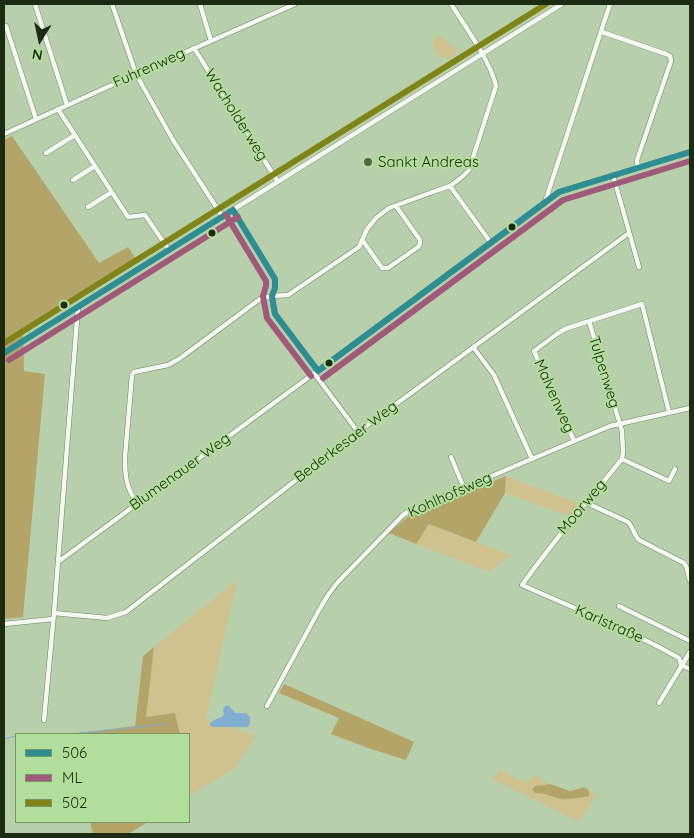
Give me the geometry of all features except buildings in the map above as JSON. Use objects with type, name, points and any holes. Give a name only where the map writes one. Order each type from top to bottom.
[{"type":"street","points":[[35,4],[67,106]]},
{"type":"street","points":[[112,4],[136,74],[173,140],[222,216]]},
{"type":"street","points":[[200,4],[211,41]]},
{"type":"street","points":[[278,4],[280,11]]},
{"type":"street","name":"Fuhrenweg","points":[[4,134],[295,4]]},
{"type":"street","points":[[138,503],[130,493],[126,482],[124,456],[132,374],[137,371],[168,365],[260,299],[288,295],[359,247],[366,229],[389,208],[450,186],[469,170],[496,91],[496,86],[495,78],[482,54],[451,4]]},
{"type":"street","points":[[4,353],[562,4]]},
{"type":"street","points":[[545,203],[610,4]]},
{"type":"street","points":[[6,26],[36,120]]},
{"type":"street","points":[[602,32],[670,56],[671,61],[637,160],[638,168]]},
{"type":"street","name":"Wacholderweg","points":[[194,48],[278,182]]},
{"type":"street","points":[[58,109],[128,217],[145,215],[169,250]]},
{"type":"street","points":[[46,153],[75,135]]},
{"type":"street","name":"Blumenauer Weg","points":[[58,562],[559,192],[690,152]]},
{"type":"street","points":[[73,180],[95,166]]},
{"type":"street","points":[[613,175],[639,267]]},
{"type":"street","points":[[450,186],[491,243]]},
{"type":"street","points":[[88,207],[112,192]]},
{"type":"street","points":[[362,241],[382,268],[388,268],[418,247],[420,240],[396,206]]},
{"type":"street","points":[[232,210],[275,279],[275,288],[272,296],[275,314],[358,432]]},
{"type":"street","name":"Bederkesaer Weg","points":[[4,624],[54,616],[107,618],[126,612],[358,432],[629,233]]},
{"type":"street","points":[[589,321],[642,304],[669,412]]},
{"type":"street","points":[[44,720],[78,307]]},
{"type":"street","name":"Malvenweg","points":[[574,441],[534,351],[557,334],[589,321]]},
{"type":"street","name":"Tulpenweg","points":[[589,321],[620,423]]},
{"type":"street","points":[[473,347],[494,374],[532,459]]},
{"type":"street","name":"Kohlhofsweg","points":[[267,706],[328,595],[403,515],[620,423],[690,408]]},
{"type":"street","points":[[620,423],[622,430],[622,459],[669,481],[675,469]]},
{"type":"street","points":[[451,458],[464,488]]},
{"type":"street","name":"Moorweg","points":[[522,585],[542,556],[622,459]]},
{"type":"street","points":[[587,503],[628,522],[639,540],[684,563],[690,580]]},
{"type":"street","name":"Karlstraße","points":[[522,585],[655,645],[679,658],[682,665],[690,669]]},
{"type":"street","points":[[619,606],[690,641]]},
{"type":"street","points":[[659,703],[690,652]]},
{"type":"shaded area","points":[[435,36],[439,36],[457,49],[454,55],[446,58],[441,57],[437,53],[433,43]]},
{"type":"shaded area","points":[[12,136],[99,263],[128,247],[136,259],[23,330],[24,371],[45,374],[23,617],[4,619],[4,140]]},
{"type":"shaded area","points":[[506,476],[580,504],[571,517],[505,493]]},
{"type":"shaded area","points":[[506,476],[505,493],[476,542],[429,524],[416,544],[389,533],[411,514]]},
{"type":"shaded area","points":[[428,524],[510,555],[490,572],[416,544]]},
{"type":"shaded area","points":[[237,580],[206,719],[256,736],[235,768],[190,795],[190,733],[180,733],[175,713],[146,717],[154,647]]},
{"type":"shaded area","points":[[154,647],[146,717],[175,713],[180,733],[79,733],[135,726],[143,656]]},
{"type":"shaded area","points":[[284,684],[414,742],[406,760],[331,734],[339,718],[279,693]]},
{"type":"shaded area","points":[[500,770],[527,783],[533,775],[550,784],[535,786],[535,793],[546,794],[559,799],[589,796],[589,791],[597,794],[579,822],[492,779]]},
{"type":"shaded area","points":[[550,784],[570,791],[585,787],[589,791],[589,796],[564,799],[535,793],[532,790],[535,786]]},
{"type":"shaded area","points":[[90,823],[146,823],[128,834],[93,834]]},
{"type":"water","points":[[226,705],[235,713],[246,713],[250,717],[248,727],[210,726],[210,723],[214,720],[222,717]]},
{"type":"waterway","points":[[81,733],[168,724]]},
{"type":"waterway","points":[[4,739],[15,736]]},
{"type":"transit line","name":"502","points":[[4,343],[546,4]]},
{"type":"transit line","name":"506","points":[[318,371],[559,192],[690,152]]},
{"type":"transit line","name":"ML","points":[[323,378],[563,200],[690,161]]},
{"type":"transit line","name":"506","points":[[233,210],[275,279],[275,288],[272,296],[275,314],[318,371]]},
{"type":"transit line","name":"506","points":[[4,353],[233,210]]},
{"type":"transit line","name":"ML","points":[[226,215],[266,281],[263,296],[267,318],[311,376]]},
{"type":"transit line","name":"ML","points":[[9,360],[238,217]]},
{"type":"place","name":"Sankt Andreas","points":[[368,162]]}]
